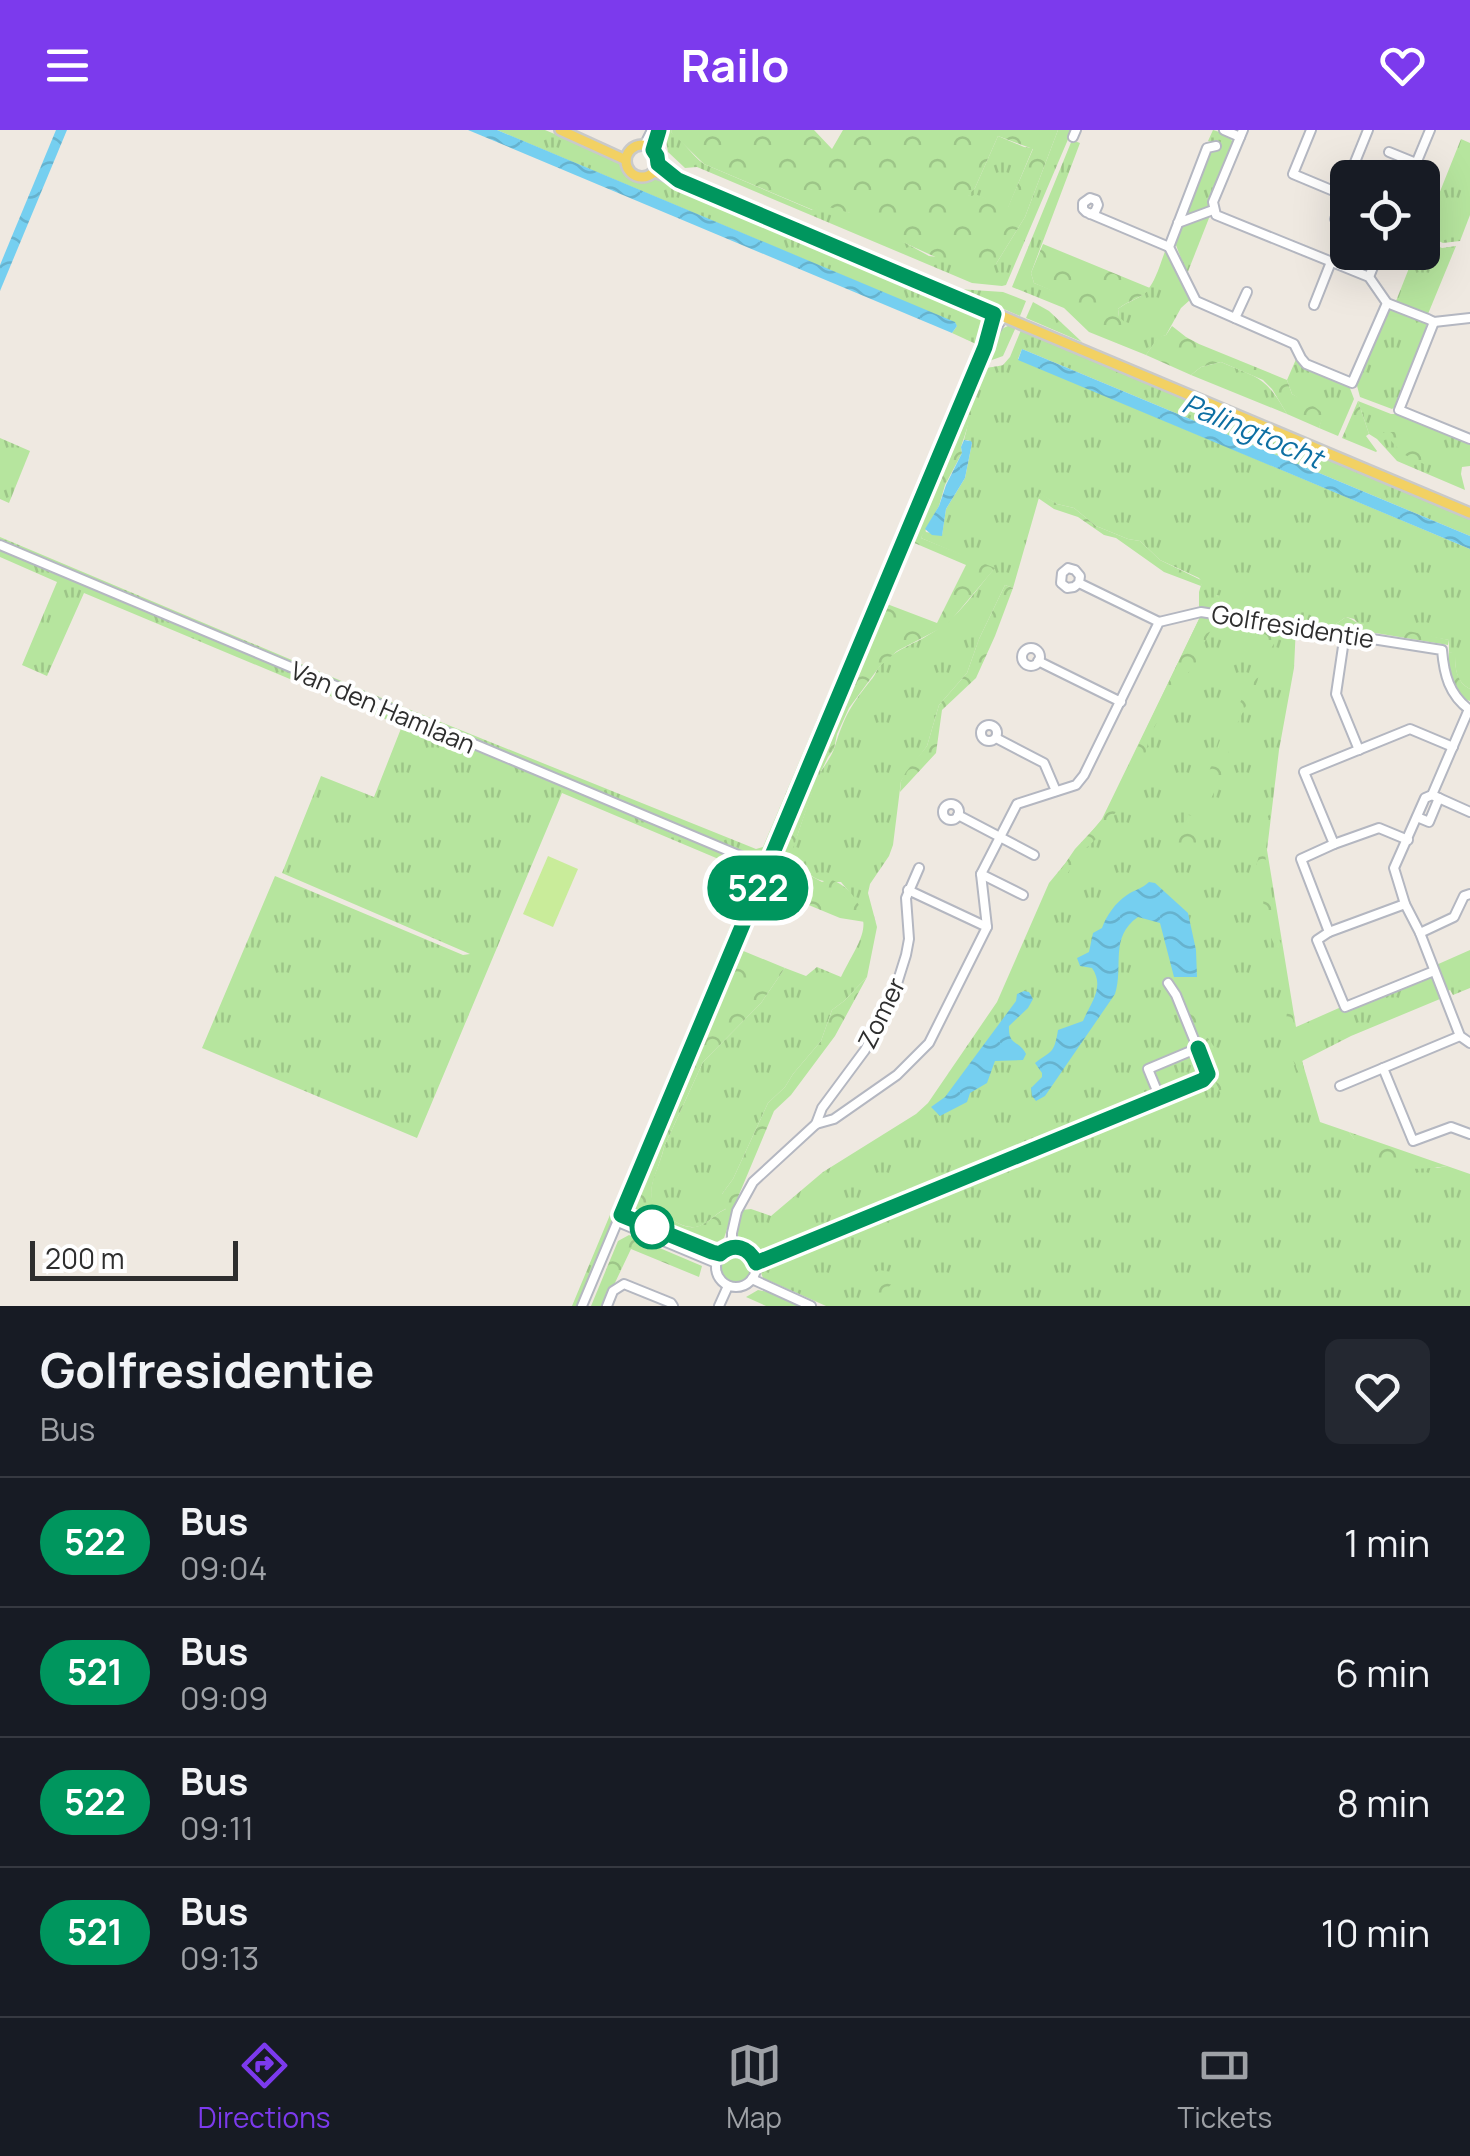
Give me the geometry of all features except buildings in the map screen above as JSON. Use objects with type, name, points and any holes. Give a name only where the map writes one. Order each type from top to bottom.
[{"type":"main road","points":[[560,130],[628,156]]},
{"type":"main road","points":[[636,147],[648,148],[657,156],[656,168],[645,177],[636,176],[628,170],[628,156],[636,147]]},
{"type":"main road","points":[[656,168],[1470,513]]},
{"type":"street","points":[[648,148],[656,130]]},
{"type":"street","points":[[1224,130],[1242,133],[1213,202],[1216,215],[1330,261]]},
{"type":"street","points":[[1311,130],[1294,174],[1330,190]]},
{"type":"street","points":[[1356,160],[1368,130]]},
{"type":"street","points":[[1417,160],[1430,130]]},
{"type":"street","points":[[1169,248],[1207,148],[1216,146]]},
{"type":"street","points":[[1389,152],[1411,160]]},
{"type":"street","points":[[1178,223],[1214,210]]},
{"type":"street","points":[[1090,214],[1169,248],[1196,300],[1294,344],[1306,364],[1352,383],[1386,302]]},
{"type":"street","points":[[1314,305],[1330,267]]},
{"type":"street","points":[[1350,270],[1369,278],[1386,302],[1434,322],[1469,315]]},
{"type":"street","points":[[1369,278],[1372,270]]},
{"type":"street","points":[[1235,318],[1247,292]]},
{"type":"street","points":[[582,1306],[998,315]]},
{"type":"street","points":[[1434,322],[1399,410],[1470,440]]},
{"type":"street","name":"Van den Hamlaan","points":[[0,545],[767,867]]},
{"type":"street","points":[[732,1247],[737,1211],[753,1182],[816,1124],[834,1119],[896,1075],[929,1043],[986,927],[981,874],[1018,804],[1076,784],[1084,775],[1159,622],[1079,583]]},
{"type":"street","name":"Golfresidentie","points":[[1159,622],[1201,612],[1442,650],[1449,687],[1469,709],[1429,822],[1417,817],[1394,868],[1460,1036]]},
{"type":"street","points":[[1345,633],[1336,694],[1360,750]]},
{"type":"street","points":[[1038,662],[1121,702]]},
{"type":"street","points":[[1334,844],[1304,772],[1410,729],[1453,747]]},
{"type":"street","points":[[996,738],[1044,763],[1056,791]]},
{"type":"street","points":[[1436,797],[1470,812]]},
{"type":"street","points":[[958,816],[1034,855]]},
{"type":"street","points":[[1329,932],[1301,859],[1378,828],[1408,840]]},
{"type":"street","name":"Zomer","points":[[816,1124],[822,1108],[865,1050],[895,990],[908,939],[906,898],[918,868]]},
{"type":"street","points":[[981,874],[1023,895]]},
{"type":"street","points":[[908,890],[986,927]]},
{"type":"street","points":[[1420,933],[1454,917],[1464,896],[1470,894]]},
{"type":"street","points":[[1405,904],[1317,940],[1345,1007],[1434,970]]},
{"type":"street","points":[[756,1263],[1203,1080],[1208,1074],[1168,983]]},
{"type":"street","points":[[1340,1086],[1460,1036],[1470,1043]]},
{"type":"street","points":[[1160,1098],[1148,1069],[1198,1048]]},
{"type":"street","points":[[1383,1068],[1413,1141],[1451,1127],[1470,1134]]},
{"type":"street","points":[[620,1218],[718,1258]]},
{"type":"street","points":[[732,1247],[748,1250],[756,1263],[752,1279],[739,1288],[728,1286],[718,1278],[718,1258],[732,1247]]},
{"type":"street","points":[[752,1279],[811,1306]]},
{"type":"street","points":[[607,1306],[613,1291],[624,1284],[673,1306]]},
{"type":"street","points":[[719,1306],[728,1286]]},
{"type":"green space","points":[[497,130],[545,130],[620,161],[634,178],[662,179],[979,313],[985,325],[977,353],[903,534],[897,531],[976,344],[952,333],[955,323]]},
{"type":"green space","points":[[660,130],[672,130],[704,164],[812,210],[822,204],[851,213],[929,256],[996,264],[1025,217],[1058,130],[1072,130],[1006,285],[1002,286],[972,283],[697,167],[685,168],[668,152]]},
{"type":"green space","points":[[814,130],[832,149],[843,130],[1058,130],[1025,217],[996,264],[975,275],[852,219],[850,213],[822,205],[813,210],[704,164],[671,132]],"holes":[[[998,136],[1033,149],[1008,207],[968,195],[975,188]]]},
{"type":"green space","points":[[1213,130],[1226,134],[1234,143],[1209,207],[1183,218],[1208,154],[1215,151],[1217,144],[1208,141]]},
{"type":"green space","points":[[998,136],[1033,148],[1008,208],[967,195],[975,188]]},
{"type":"green space","points":[[1461,139],[1470,143],[1470,215],[1460,241],[1440,242],[1440,192]]},
{"type":"green space","points":[[1072,140],[1080,143],[1031,273],[1034,283],[1119,317],[1118,309],[1150,287],[1166,249],[1191,299],[1181,308],[1166,335],[1158,338],[1146,355],[1089,332],[1064,308],[1012,287]]},
{"type":"green space","points":[[1211,213],[1187,274],[1174,240],[1179,228]]},
{"type":"green space","points":[[1043,244],[1150,288],[1118,309],[1119,317],[1128,325],[1125,334],[1089,323],[1066,297],[1034,283],[1031,273]]},
{"type":"green space","points":[[1456,246],[1428,314],[1396,301],[1408,270],[1440,270],[1440,247]]},
{"type":"green space","points":[[958,289],[1003,292],[1026,301],[1020,316]]},
{"type":"green space","points":[[1033,302],[1049,311],[1082,342],[1026,318]]},
{"type":"green space","points":[[1386,310],[1426,324],[1392,409],[1360,397],[1356,382]]},
{"type":"green space","points":[[1011,325],[1016,327],[1003,356],[981,364],[996,335]]},
{"type":"green space","points":[[1172,326],[1199,344],[1287,380],[1292,394],[1324,414],[1319,428],[1287,414],[1263,380],[1221,362],[1201,367],[1191,375],[1146,355],[1158,337],[1166,335]]},
{"type":"green space","points":[[1021,330],[1470,518],[1470,536],[1022,349],[1018,359],[1470,549],[1470,689],[1459,679],[1449,640],[1359,624],[1346,617],[1333,626],[1255,614],[1258,608],[1216,595],[1214,609],[1199,609],[1199,578],[1160,560],[1140,541],[1096,526],[1074,508],[1040,494],[1013,588],[1005,585],[967,673],[939,705],[927,746],[901,781],[893,845],[868,893],[877,927],[867,977],[832,1010],[821,1041],[768,1103],[733,1179],[722,1194],[726,1209],[702,1225],[683,1225],[659,1211],[651,1194],[664,1147],[703,1062],[761,1003],[785,968],[806,976],[817,967],[841,977],[860,939],[863,919],[853,896],[841,882],[811,876],[791,851],[817,779],[846,718],[879,667],[949,621],[994,569],[921,538],[925,529],[942,535],[946,509],[965,478],[972,443],[964,440],[980,380],[987,368],[1003,365],[1010,357]]},
{"type":"green space","points":[[1297,357],[1318,374],[1348,383],[1354,399],[1338,436],[1319,428],[1323,414],[1292,394],[1287,380]]},
{"type":"green space","points":[[1221,362],[1260,380],[1287,414],[1191,375],[1201,367]]},
{"type":"green space","points":[[977,387],[962,453],[921,538],[995,568],[947,625],[897,651],[880,666],[849,708],[817,780],[819,787],[812,793],[792,851],[805,860],[811,876],[822,882],[829,879],[848,890],[865,922],[840,918],[782,894],[784,886],[771,880],[887,604],[937,623],[966,565],[912,542]]},
{"type":"green space","points":[[1358,401],[1470,443],[1470,466],[1462,467],[1461,474],[1465,490],[1397,461],[1369,434]]},
{"type":"green space","points":[[1358,401],[1369,434],[1366,436],[1376,452],[1342,438]]},
{"type":"green space","points":[[1383,432],[1423,439],[1428,448],[1426,465],[1403,454]]},
{"type":"green space","points":[[0,438],[30,451],[9,503],[0,499]]},
{"type":"green space","points":[[1040,493],[1057,504],[1074,508],[1096,526],[1140,541],[1160,560],[1203,581],[1201,586],[1164,572],[1116,538],[1054,509],[1038,498]]},
{"type":"green space","points":[[0,537],[396,704],[756,849],[763,847],[894,538],[900,540],[770,851],[757,857],[0,543]]},
{"type":"green space","points":[[0,549],[755,866],[757,881],[579,1306],[572,1306],[750,879],[747,871],[562,793],[417,1138],[202,1048],[275,876],[463,955],[470,954],[282,873],[321,776],[374,797],[402,726],[84,593],[47,676],[22,665],[57,582],[0,557]]},
{"type":"green space","points":[[1005,585],[1013,588],[976,678],[942,710],[936,753],[900,792],[906,772],[927,746],[939,705],[967,673]]},
{"type":"green space","points":[[1215,595],[1258,600],[1258,608],[1255,614],[1214,609]]},
{"type":"green space","points":[[1201,615],[1296,626],[1294,668],[1267,850],[1296,1027],[1470,950],[1470,988],[1453,995],[1450,990],[1438,995],[1440,999],[1302,1061],[1320,1122],[1349,1132],[1354,1139],[1437,1168],[1447,1166],[1470,1174],[1470,1306],[826,1306],[763,1278],[754,1255],[737,1235],[742,1210],[771,1216],[823,1172],[928,1103],[997,1002],[1049,883],[1102,819]]},
{"type":"green space","points":[[1200,617],[1283,628],[1265,659],[1261,658],[1256,631],[1214,626],[1192,669],[1179,683],[1176,705],[1160,717],[1150,735],[1144,759],[1122,791],[1119,807],[1053,894],[1047,919],[1039,917],[1046,892],[1075,849],[1103,819]]},
{"type":"green space","points":[[1346,617],[1364,625],[1368,622],[1449,640],[1448,645],[1333,626]]},
{"type":"green space","points":[[1449,652],[1455,653],[1457,674],[1470,689],[1470,701],[1464,699],[1448,675]]},
{"type":"green space","points":[[1255,667],[1260,669],[1257,683],[1226,747],[1229,771],[1216,788],[1199,825],[1196,843],[1188,851],[1169,849],[1188,815],[1194,816],[1222,734],[1242,699],[1241,684]]},
{"type":"green space","points":[[1271,812],[1265,855],[1284,965],[1264,923],[1263,894],[1252,872]]},
{"type":"green space","points":[[548,856],[578,869],[553,927],[523,914]]},
{"type":"green space","points":[[741,950],[785,968],[761,1003],[703,1062],[664,1147],[652,1197],[663,1214],[687,1227],[703,1224],[726,1209],[721,1203],[722,1194],[733,1179],[768,1103],[821,1041],[832,1010],[867,977],[835,1036],[791,1095],[774,1111],[724,1238],[709,1242],[634,1208]]},
{"type":"green space","points":[[1176,989],[1201,1006],[1205,1034],[1218,1052],[1227,1080],[1228,1111]]},
{"type":"green space","points":[[1290,1002],[1307,1084],[1291,1051],[1286,1023]]},
{"type":"green space","points":[[1349,1132],[1447,1166],[1411,1169],[1383,1164]]},
{"type":"green space","points":[[629,1235],[702,1266],[699,1277],[631,1249],[604,1306],[591,1306],[618,1241]]},
{"type":"green space","points":[[736,1251],[747,1256],[752,1267],[747,1278],[736,1283],[725,1278],[720,1267],[725,1256]]},
{"type":"green space","points":[[879,1270],[892,1272],[897,1278],[886,1290],[880,1306],[870,1306],[871,1297],[859,1278]]},
{"type":"green space","points":[[758,1290],[803,1306],[766,1306],[746,1297]]},
{"type":"water","points":[[56,130],[67,130],[0,291],[0,265]]},
{"type":"water","points":[[468,130],[497,130],[957,326],[952,333]]},
{"type":"water","points":[[1022,349],[1470,536],[1470,549],[1018,360]]},
{"type":"water","points":[[964,440],[972,443],[965,478],[946,509],[942,536],[932,535],[925,529],[939,506]]},
{"type":"water","points":[[1149,882],[1188,913],[1197,977],[1174,977],[1160,923],[1138,917],[1120,943],[1115,994],[1045,1096],[1036,1101],[1031,1088],[1042,1073],[1035,1063],[1051,1051],[1058,1030],[1083,1021],[1095,994],[1096,975],[1092,968],[1080,966],[1077,958],[1089,952],[1093,933],[1102,928],[1119,901]]},
{"type":"water","points":[[1024,991],[1033,999],[1009,1026],[1012,1040],[1026,1054],[1023,1060],[995,1061],[987,1083],[970,1093],[967,1102],[940,1116],[931,1107],[945,1097],[1016,1001],[1017,994]]},
{"type":"bus line","name":"522","points":[[659,130],[653,150],[658,164],[678,180],[994,314],[985,347],[621,1215],[712,1252],[720,1254],[728,1248],[740,1247],[748,1250],[756,1263],[1203,1080],[1208,1074],[1198,1048]]},
{"type":"water label","name":"Palingtocht","points":[[1253,430]]}]
